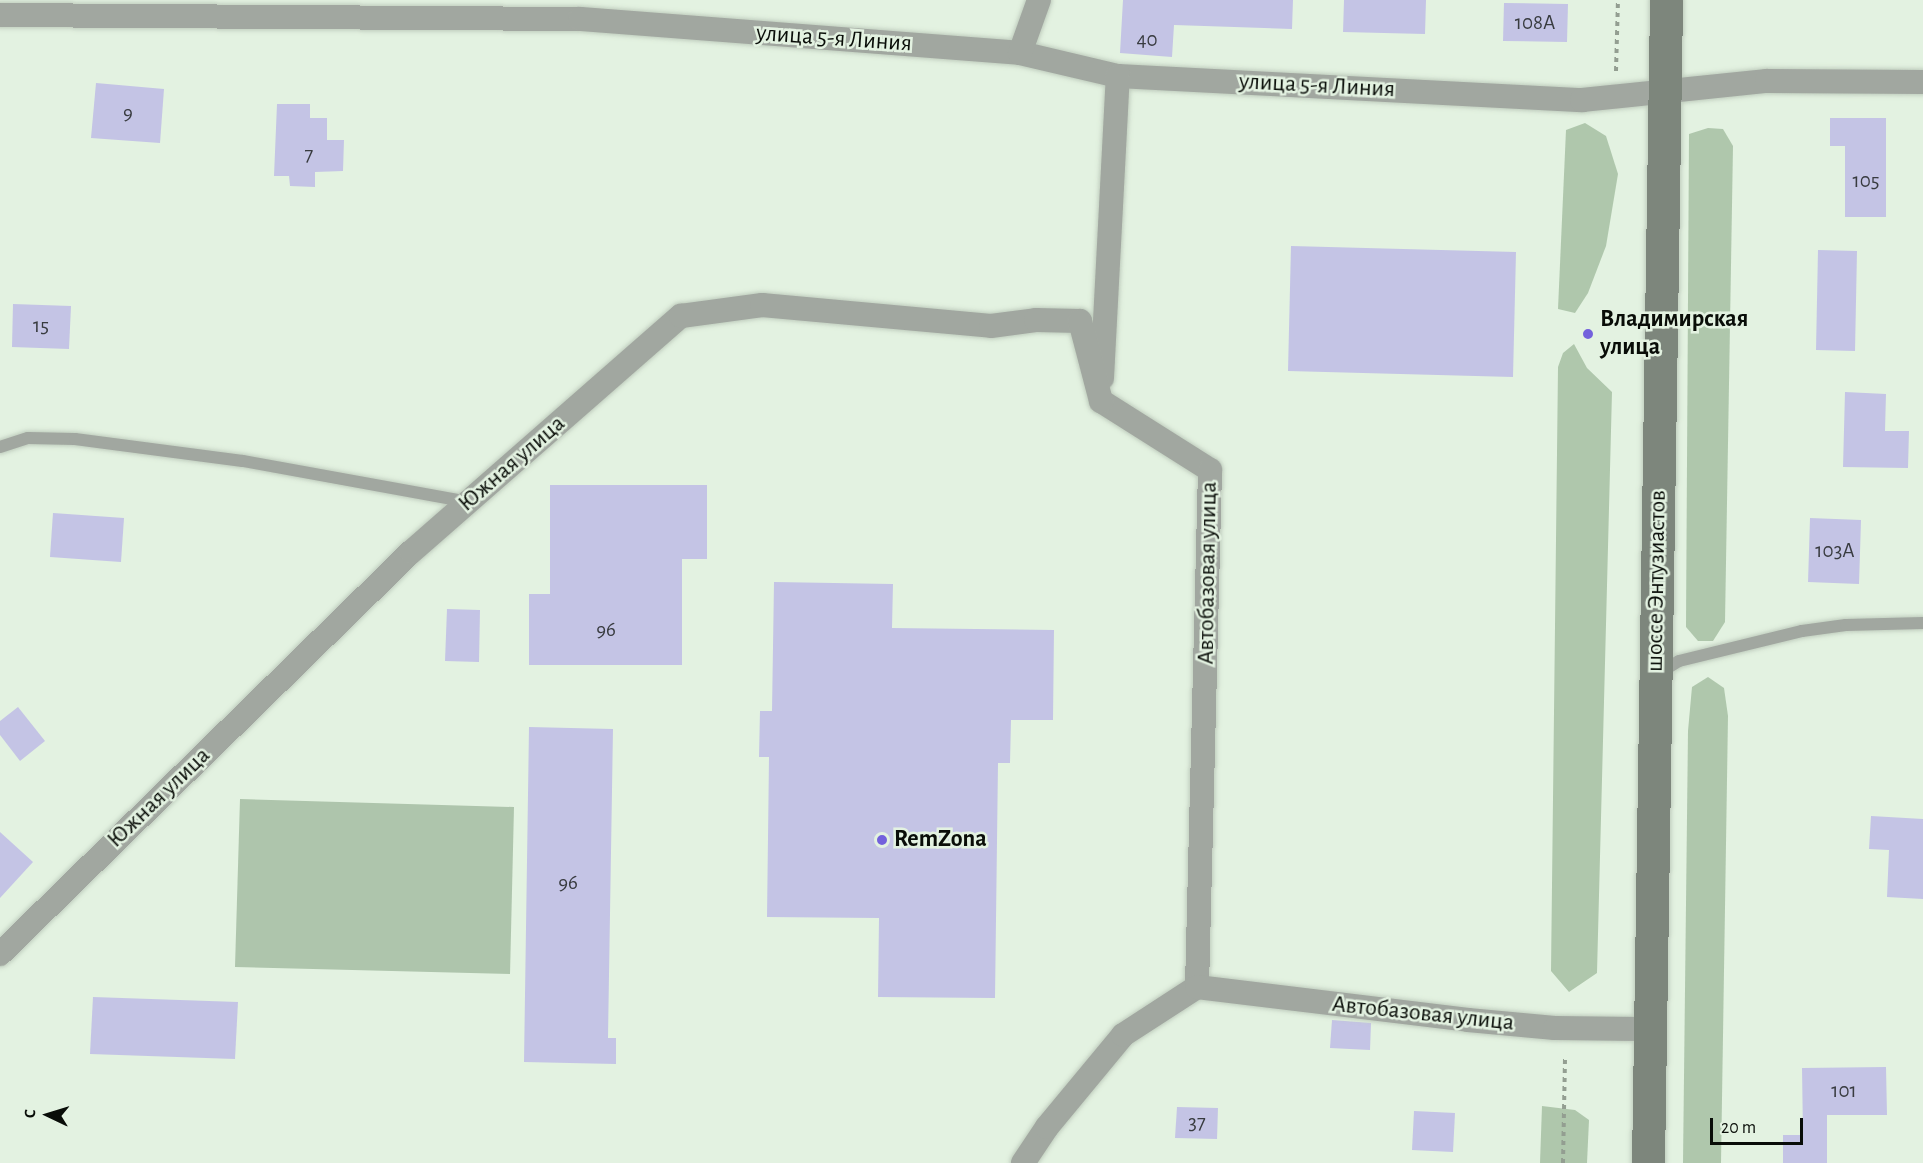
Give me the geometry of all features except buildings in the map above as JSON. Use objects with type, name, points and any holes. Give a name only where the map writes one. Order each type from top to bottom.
[{"type":"main road","name":"шоссе Энтузиастов","points":[[1648,1163],[1666,0]]},
{"type":"street","points":[[1020,53],[1039,0]]},
{"type":"street","name":"улица 5-я Линия","points":[[0,15],[581,10],[1020,53],[1118,76],[1582,100],[1767,81],[1923,82]]},
{"type":"street","points":[[1101,401],[1118,76]]},
{"type":"street","name":"Южная улица","points":[[0,954],[402,560],[681,316],[762,305],[991,326],[1036,320],[1080,321],[1101,401]]},
{"type":"street","name":"Автобазовая улица","points":[[1101,401],[1210,470],[1197,987],[1468,1020],[1565,1028],[1650,1029]]},
{"type":"street","points":[[1023,1163],[1047,1127],[1123,1035],[1197,987]]},
{"type":"lane","points":[[0,447],[28,438],[75,439],[243,461],[468,502]]},
{"type":"lane","points":[[1656,675],[1679,661],[1802,631],[1846,625],[1923,623]]},
{"type":"path","points":[[1616,96],[1618,0]]},
{"type":"path","points":[[1563,1163],[1565,1028]]},
{"type":"green space","points":[[1585,123],[1606,136],[1618,174],[1606,246],[1588,293],[1575,313],[1558,309],[1566,130]]},
{"type":"green space","points":[[1708,128],[1723,129],[1733,146],[1725,622],[1713,641],[1698,641],[1686,627],[1689,134]]},
{"type":"green space","points":[[1574,344],[1587,368],[1612,392],[1597,973],[1569,992],[1551,971],[1558,367],[1563,353]]},
{"type":"green space","points":[[1708,677],[1724,688],[1728,716],[1721,1163],[1683,1163],[1688,731],[1692,687]]},
{"type":"green space","points":[[240,799],[514,807],[510,974],[235,967]]},
{"type":"green space","points":[[1542,1106],[1575,1110],[1589,1120],[1587,1163],[1540,1163]]},
{"type":"place","name":"Владимирская улица","points":[[1588,334]]},
{"type":"place","name":"RemZona","points":[[882,840]]}]
